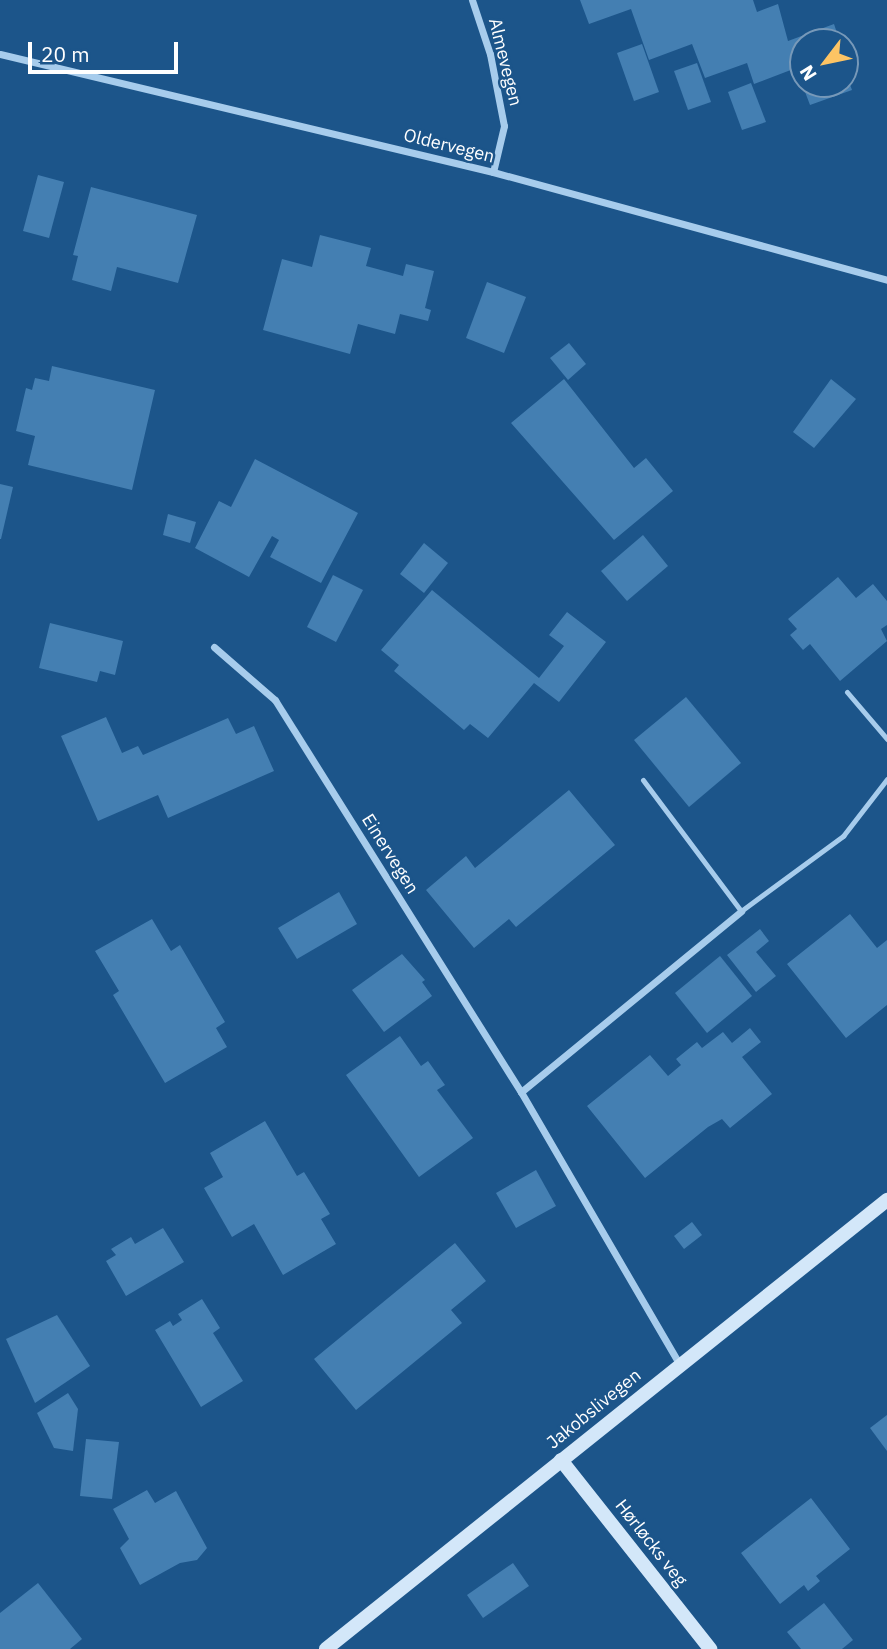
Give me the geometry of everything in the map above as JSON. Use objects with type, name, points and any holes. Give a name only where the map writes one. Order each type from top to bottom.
[{"type":"street","name":"Almevegen","points":[[472,0],[490,54],[504,127],[494,173]]},
{"type":"street","name":"Oldervegen","points":[[0,54],[494,173],[887,280]]},
{"type":"street","name":"Einervegen","points":[[214,648],[275,700],[522,1092],[680,1365]]},
{"type":"street","points":[[522,1092],[741,911]]},
{"type":"street","name":"Jakobslivegen","points":[[326,1649],[887,1200]]},
{"type":"street","name":"Hørløcks veg","points":[[561,1460],[710,1649]]},
{"type":"lane","points":[[847,692],[887,738]]},
{"type":"lane","points":[[643,780],[741,911],[843,836],[887,779]]},
{"type":"building","points":[[580,0],[753,0],[757,12],[778,4],[789,41],[789,71],[754,84],[747,63],[705,78],[692,44],[649,60],[631,9],[589,24]]},
{"type":"building","points":[[642,44],[659,92],[634,101],[617,53]]},
{"type":"building","points":[[697,63],[711,102],[688,110],[674,71]]},
{"type":"building","points":[[751,83],[766,122],[742,130],[728,92]]},
{"type":"building","points":[[807,98],[830,98],[810,105]]},
{"type":"building","points":[[38,175],[64,182],[49,238],[23,231]]},
{"type":"building","points":[[91,187],[197,215],[178,283],[117,267],[111,291],[72,280],[78,256],[73,255]]},
{"type":"building","points":[[320,235],[371,248],[366,266],[403,276],[406,264],[434,271],[425,308],[431,310],[428,321],[400,314],[395,334],[358,324],[350,354],[263,330],[282,259],[312,267]]},
{"type":"building","points":[[487,282],[526,297],[504,353],[466,338]]},
{"type":"building","points":[[569,343],[586,364],[568,380],[550,358]]},
{"type":"building","points":[[52,366],[155,390],[132,490],[28,465],[35,436],[16,431],[26,388],[32,390],[35,378],[49,381]]},
{"type":"building","points":[[564,379],[634,468],[646,458],[673,491],[614,540],[511,423]]},
{"type":"building","points":[[831,379],[856,399],[814,448],[793,432]]},
{"type":"building","points":[[255,459],[358,513],[321,583],[270,557],[279,540],[272,536],[249,577],[195,548],[219,501],[231,507]]},
{"type":"building","points":[[0,484],[13,487],[1,539],[0,539]]},
{"type":"building","points":[[168,514],[196,522],[190,543],[163,535]]},
{"type":"building","points":[[643,535],[668,566],[627,601],[601,571]]},
{"type":"building","points":[[424,543],[448,563],[424,593],[400,574]]},
{"type":"building","points":[[333,575],[363,590],[336,642],[307,627]]},
{"type":"building","points":[[838,577],[856,598],[873,584],[887,601],[887,625],[881,629],[887,641],[840,681],[810,644],[803,650],[790,635],[797,629],[788,619]]},
{"type":"building","points":[[432,590],[539,678],[564,646],[549,635],[567,612],[606,642],[559,702],[534,683],[488,738],[470,724],[464,730],[394,671],[399,665],[381,650]]},
{"type":"building","points":[[50,623],[123,641],[115,675],[100,671],[97,682],[39,668]]},
{"type":"building","points":[[686,697],[741,763],[689,807],[634,740]]},
{"type":"building","points":[[106,717],[122,753],[138,746],[143,755],[228,718],[236,734],[254,726],[274,771],[168,818],[158,795],[98,821],[61,736]]},
{"type":"building","points":[[569,790],[615,845],[516,927],[509,919],[474,948],[426,890],[466,856],[475,868]]},
{"type":"building","points":[[339,892],[357,924],[297,959],[278,928]]},
{"type":"building","points":[[850,914],[877,948],[887,940],[887,1005],[846,1038],[787,964]]},
{"type":"building","points":[[152,919],[171,951],[180,945],[225,1022],[216,1028],[227,1047],[165,1083],[113,995],[119,991],[95,951]]},
{"type":"building","points":[[760,929],[769,941],[756,952],[776,976],[756,992],[727,955]]},
{"type":"building","points":[[402,954],[425,980],[422,982],[432,996],[384,1032],[352,990]]},
{"type":"building","points":[[720,956],[752,996],[707,1033],[675,993]]},
{"type":"building","points":[[750,1028],[761,1042],[742,1057],[772,1094],[730,1128],[722,1119],[708,1127],[645,1178],[587,1106],[650,1055],[668,1076],[681,1065],[676,1059],[697,1042],[702,1048],[723,1032],[732,1043]]},
{"type":"building","points":[[400,1036],[421,1066],[428,1061],[445,1085],[437,1090],[473,1138],[419,1177],[346,1075]]},
{"type":"building","points":[[265,1121],[297,1176],[304,1172],[330,1214],[321,1219],[336,1244],[283,1275],[254,1224],[232,1237],[204,1188],[223,1177],[210,1153]]},
{"type":"building","points":[[536,1170],[556,1206],[516,1228],[496,1193]]},
{"type":"building","points":[[692,1222],[702,1235],[684,1249],[674,1236]]},
{"type":"building","points":[[163,1228],[184,1262],[126,1296],[106,1261],[116,1255],[111,1249],[131,1237],[135,1244]]},
{"type":"building","points":[[455,1243],[486,1281],[451,1310],[462,1323],[356,1410],[314,1359]]},
{"type":"building","points":[[202,1299],[220,1328],[213,1333],[243,1381],[201,1407],[155,1330],[170,1321],[173,1326],[182,1320],[178,1314]]},
{"type":"building","points":[[57,1315],[90,1366],[35,1403],[6,1339]]},
{"type":"building","points":[[68,1393],[78,1409],[73,1451],[54,1448],[37,1413]]},
{"type":"building","points":[[887,1415],[887,1451],[870,1428]]},
{"type":"building","points":[[86,1439],[119,1442],[112,1499],[80,1496]]},
{"type":"building","points":[[147,1490],[155,1503],[176,1491],[207,1548],[197,1560],[180,1563],[140,1585],[120,1548],[129,1539],[113,1509]]},
{"type":"building","points":[[811,1498],[850,1549],[816,1576],[820,1581],[808,1591],[804,1585],[780,1604],[741,1553]]},
{"type":"building","points":[[513,1563],[529,1586],[483,1618],[467,1595]]},
{"type":"building","points":[[38,1583],[82,1639],[70,1649],[0,1649],[0,1613]]},
{"type":"building","points":[[824,1603],[853,1640],[842,1649],[801,1649],[787,1632]]}]
